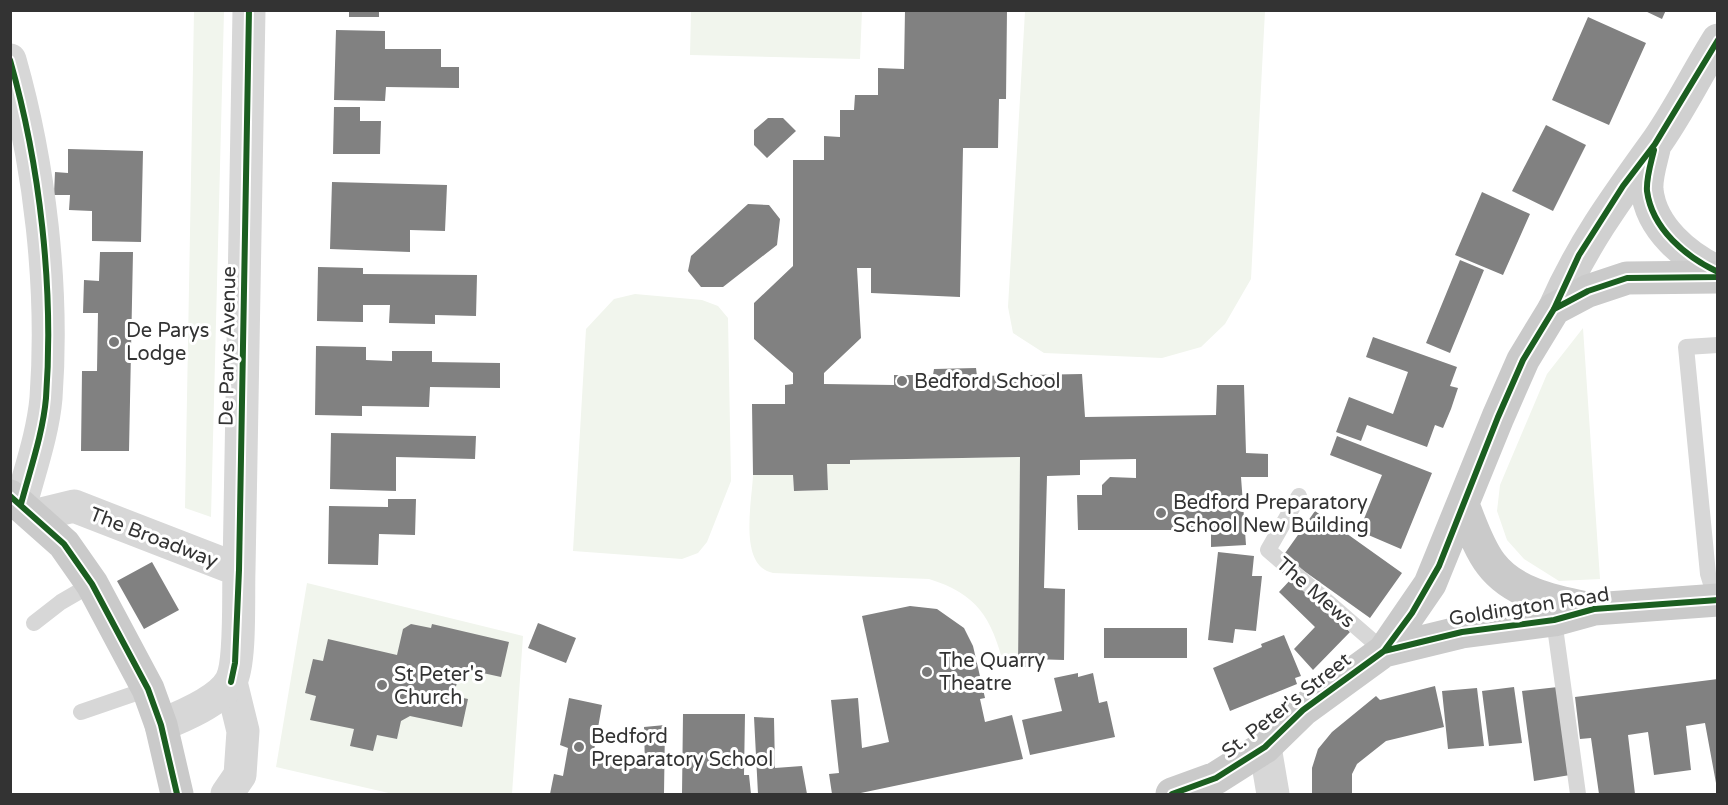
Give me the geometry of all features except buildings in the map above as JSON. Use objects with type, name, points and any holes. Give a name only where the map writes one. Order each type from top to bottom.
[{"type":"main road","points":[[1384,651],[1430,584],[1523,360],[1554,309],[1579,255],[1623,186],[1655,144],[1718,40]]},
{"type":"main road","points":[[1655,144],[1647,191],[1657,220],[1688,255],[1718,272]]},
{"type":"main road","points":[[1554,309],[1588,291],[1627,278],[1718,277]]},
{"type":"main road","points":[[21,505],[64,544],[92,584],[148,689],[161,725],[177,795]]},
{"type":"main road","name":"Goldington Road","points":[[1463,505],[1482,549],[1491,564],[1503,576],[1544,599],[1594,609]]},
{"type":"main road","name":"Goldington Road","points":[[1384,651],[1473,630],[1554,620],[1594,609],[1717,600]]},
{"type":"main road","name":"St. Peter's Street","points":[[1172,795],[1216,778],[1265,747],[1303,710],[1384,651]]},
{"type":"street","name":"De Parys Avenue","points":[[227,795],[240,775],[243,731],[231,682],[235,663],[239,570],[249,10]]},
{"type":"street","points":[[10,60],[24,110],[47,273],[46,399],[21,505]]},
{"type":"street","name":"The Broadway","points":[[21,505],[74,506],[239,570]]},
{"type":"street","points":[[161,725],[199,710],[231,682]]},
{"type":"street","points":[[1265,747],[1273,795]]},
{"type":"lane","points":[[1717,600],[1708,574],[1686,346],[1718,345]]},
{"type":"lane","name":"The Mews","points":[[1299,496],[1268,550],[1384,651]]},
{"type":"lane","points":[[34,623],[61,602],[92,584]]},
{"type":"lane","points":[[1554,620],[1578,795]]},
{"type":"lane","points":[[81,712],[148,689]]},
{"type":"shaded area","points":[[194,11],[224,11],[211,517],[185,508]]},
{"type":"shaded area","points":[[691,11],[862,11],[860,59],[690,55]]},
{"type":"shaded area","points":[[1025,11],[1265,11],[1251,279],[1225,324],[1201,347],[1162,358],[1044,353],[1013,333],[1008,307]]},
{"type":"shaded area","points":[[635,294],[702,300],[718,306],[728,318],[731,481],[707,542],[698,553],[682,559],[573,551],[586,329],[614,299]]},
{"type":"shaded area","points":[[1583,328],[1600,579],[1559,581],[1524,559],[1507,540],[1497,511],[1500,485],[1547,374]]},
{"type":"shaded area","points":[[1020,457],[1018,667],[1004,665],[994,634],[980,610],[971,600],[946,585],[929,579],[773,573],[762,568],[755,559],[750,532],[753,475],[793,475],[794,491],[828,490],[827,464],[850,464],[850,460]]},
{"type":"shaded area","points":[[307,583],[523,636],[512,794],[393,794],[276,767]]},
{"type":"cycle path","points":[[231,682],[235,663],[239,570],[249,10]]},
{"type":"cycle path","points":[[1172,794],[1216,778],[1265,747],[1303,710],[1384,651],[1412,613],[1439,566],[1523,360],[1554,309],[1579,255],[1623,186],[1655,144],[1718,40]]},
{"type":"cycle path","points":[[10,60],[37,184],[48,314],[46,398],[39,438],[21,504]]},
{"type":"cycle path","points":[[1654,150],[1647,191],[1656,218],[1672,240],[1683,250],[1718,272]]},
{"type":"cycle path","points":[[1554,309],[1588,291],[1627,278],[1718,277]]},
{"type":"cycle path","points":[[10,496],[64,544],[92,584],[148,689],[161,725],[177,794]]},
{"type":"cycle path","points":[[1384,651],[1462,632],[1554,620],[1594,609],[1718,600]]},
{"type":"place","name":"De Parys Lodge","points":[[114,342]]},
{"type":"place","name":"Bedford School","points":[[902,381]]},
{"type":"place","name":"Bedford Preparatory School New Building","points":[[1161,513]]},
{"type":"place","name":"The Quarry Theatre","points":[[927,672]]},
{"type":"place","name":"St Peter's Church","points":[[382,685]]},
{"type":"place","name":"Bedford Preparatory School","points":[[579,747]]}]
